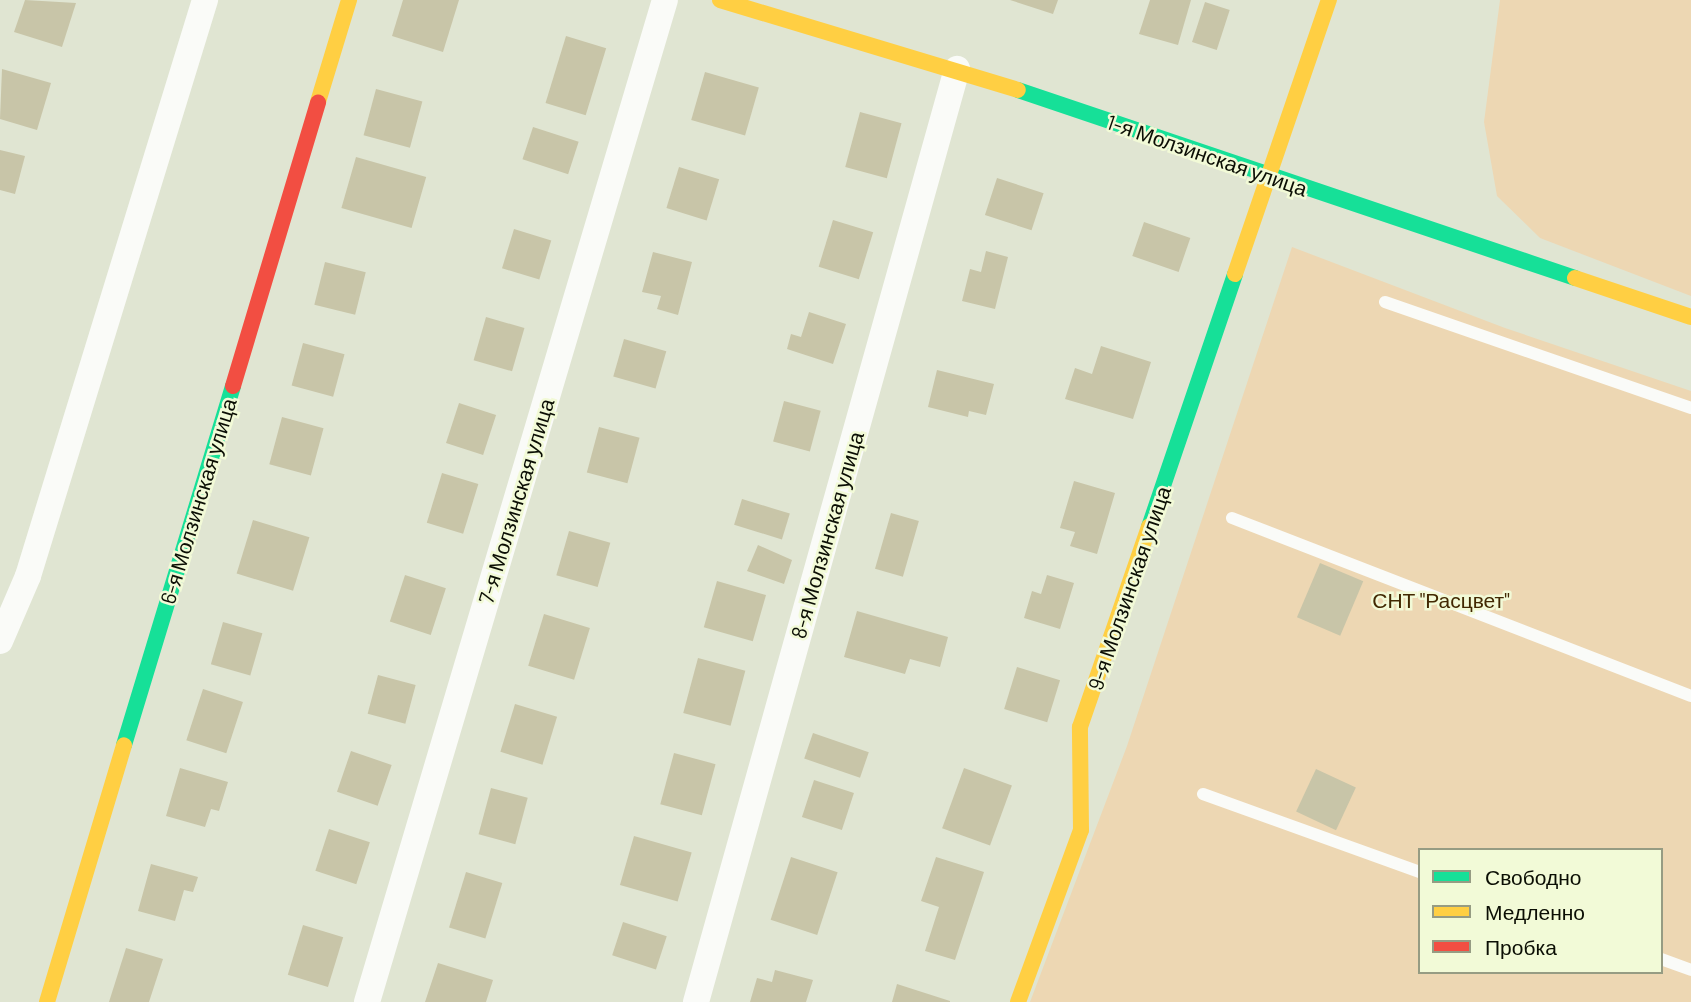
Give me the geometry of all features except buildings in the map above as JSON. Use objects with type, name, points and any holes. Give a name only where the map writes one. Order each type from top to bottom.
[{"type":"street","points":[[0,641],[28,576],[205,0]]},
{"type":"street","name":"6-я Молзинская улица","points":[[47,1002],[349,0]]},
{"type":"street","name":"7-я Молзинская улица","points":[[367,1002],[665,0]]},
{"type":"street","name":"1-я Молзинская улица","points":[[720,0],[957,69],[1272,178],[1691,317]]},
{"type":"street","name":"9-я Молзинская улица","points":[[1018,1002],[1082,830],[1080,727],[1272,178],[1329,0]]},
{"type":"street","name":"8-я Молзинская улица","points":[[696,1002],[957,69]]},
{"type":"lane","points":[[1385,302],[1691,408]]},
{"type":"lane","points":[[1232,518],[1691,696]]},
{"type":"lane","points":[[1203,794],[1418,871]]},
{"type":"lane","points":[[1663,960],[1691,970]]},
{"type":"green space","points":[[1500,0],[1691,0],[1691,296],[1540,238],[1497,196],[1484,122]]},
{"type":"green space","name":"СНТ \"Расцвет\"","points":[[1292,247],[1505,328],[1691,391],[1691,1002],[1030,1002],[1127,746]]},
{"type":"traffic: fast","points":[[1018,90],[1575,278]]},
{"type":"traffic: fast","points":[[1149,527],[1235,274]]},
{"type":"traffic: fast","points":[[124,745],[233,386]]},
{"type":"traffic: slow","points":[[318,102],[349,0]]},
{"type":"traffic: slow","points":[[720,0],[1018,90]]},
{"type":"traffic: slow","points":[[1235,274],[1329,0]]},
{"type":"traffic: slow","points":[[1575,278],[1691,317]]},
{"type":"traffic: slow","points":[[1018,1002],[1081,830],[1080,727],[1149,527]]},
{"type":"traffic: slow","points":[[47,1002],[124,745]]},
{"type":"traffic: jam","points":[[233,386],[318,102]]}]
